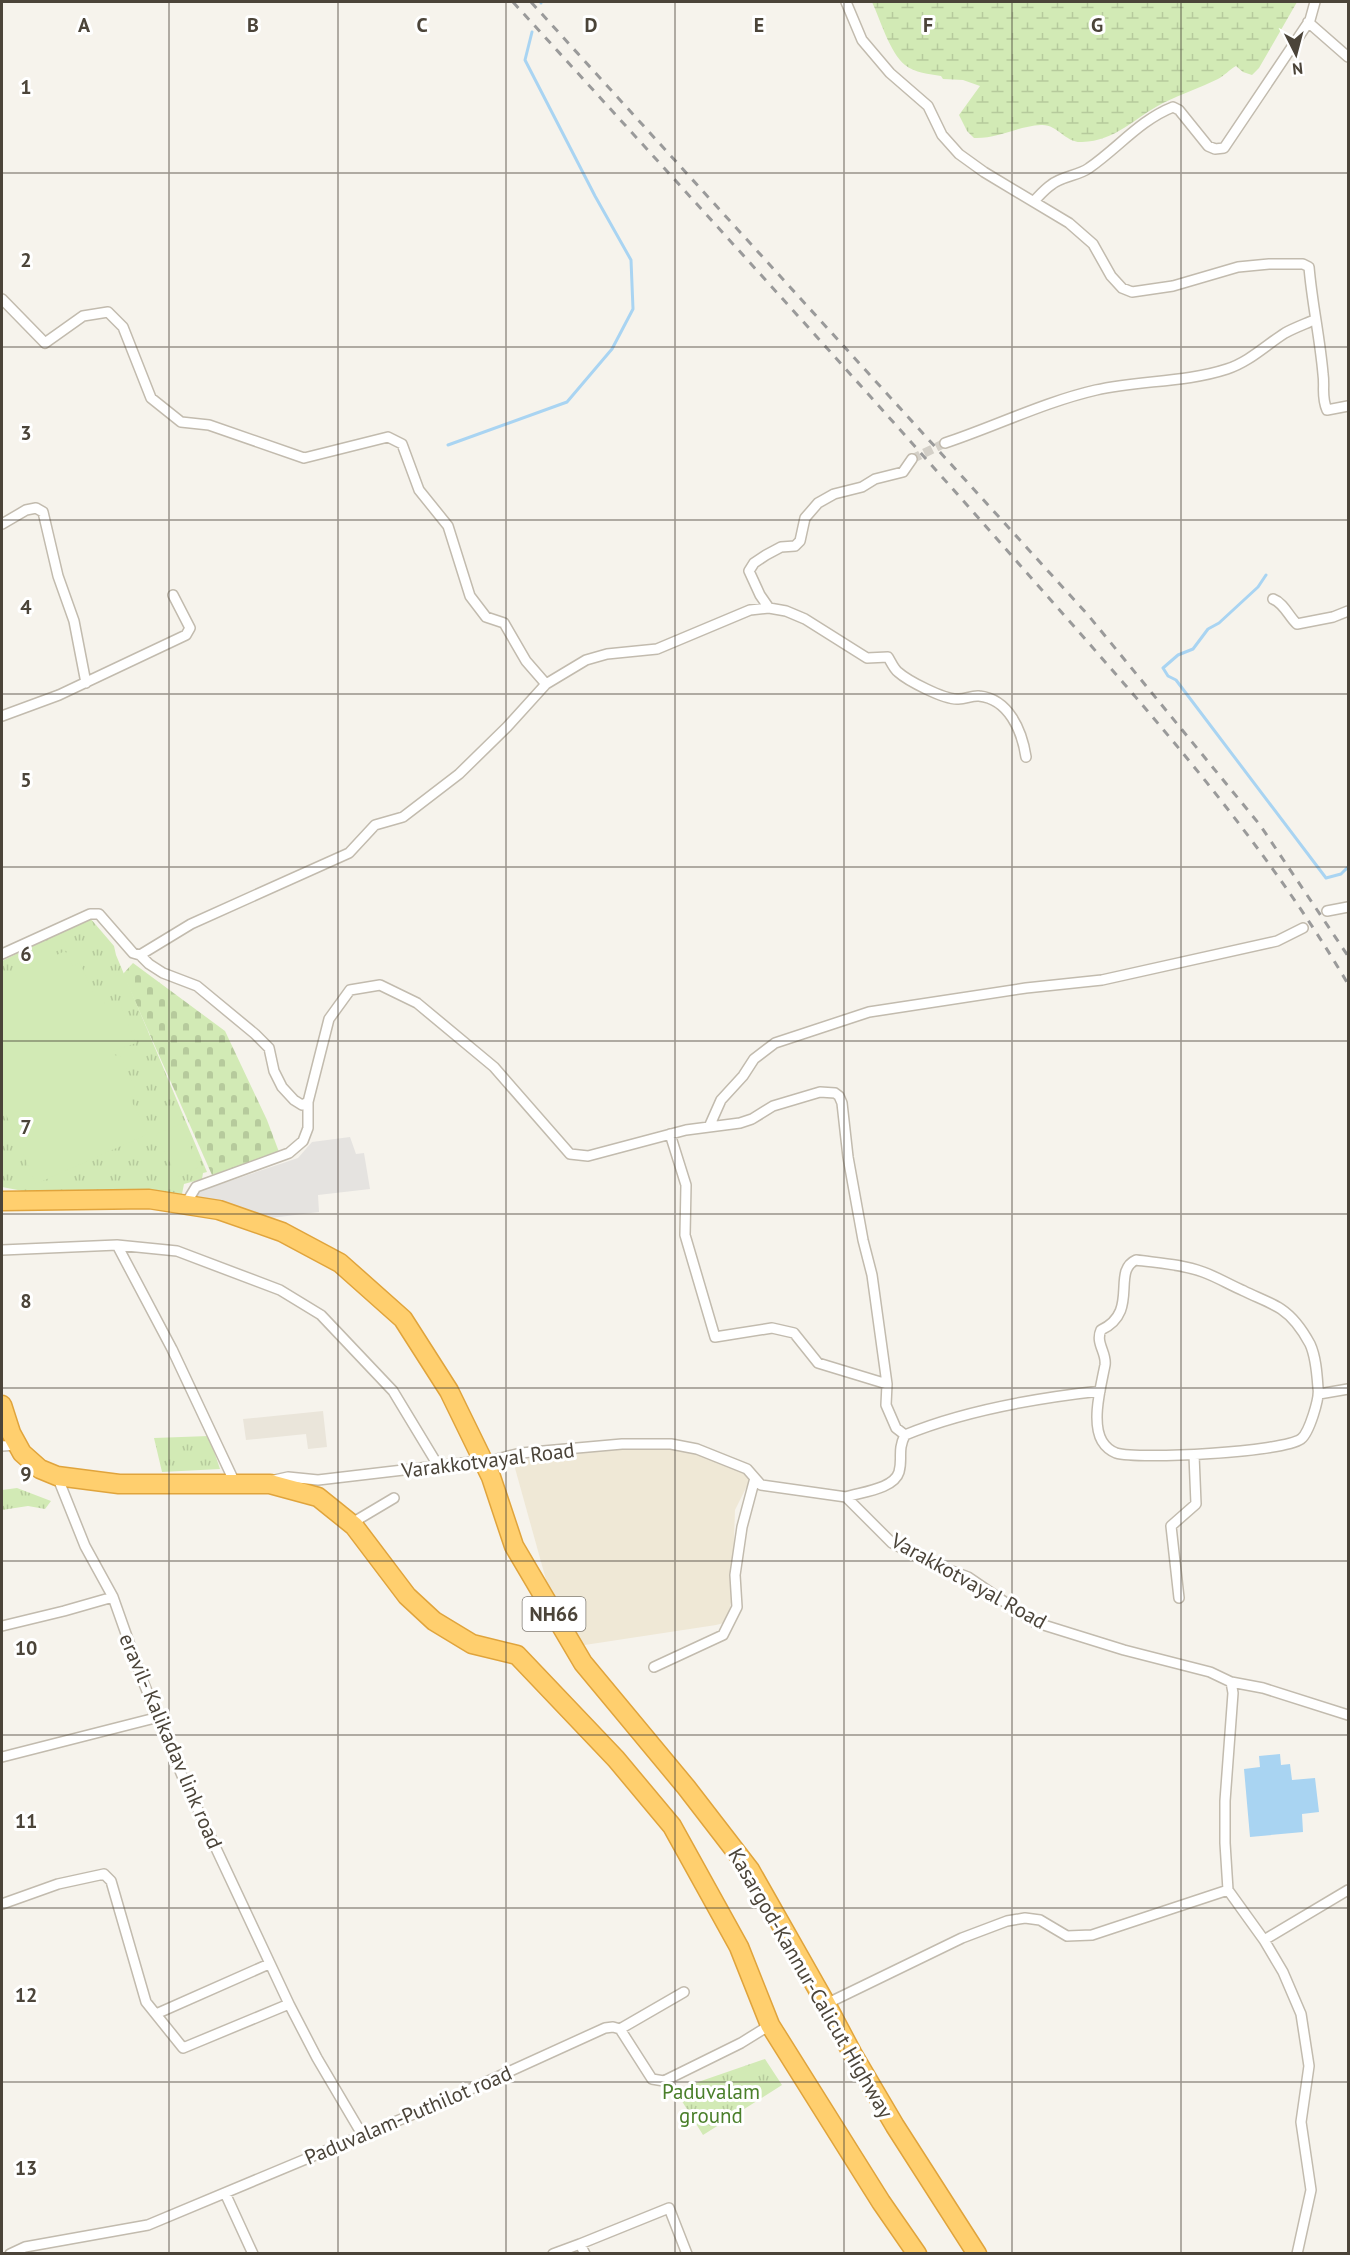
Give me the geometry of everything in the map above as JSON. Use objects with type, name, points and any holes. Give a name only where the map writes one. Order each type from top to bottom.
[{"type":"highway","name":"Kasargod-Kannur-Calicut Highway","points":[[2,1201],[149,1199],[219,1210],[282,1232],[340,1263],[403,1319],[449,1391],[491,1477],[514,1546],[583,1663],[686,1787],[750,1870],[895,2126],[977,2253]]},
{"type":"highway","name":"Kasargod-Kannur-Calicut Highway","points":[[2,1405],[9,1445],[40,1469],[57,1476],[119,1484],[270,1484],[318,1497],[354,1526],[407,1596],[434,1621],[472,1644],[517,1655],[623,1767],[672,1826],[739,1947],[770,2025],[881,2202],[917,2253]]},
{"type":"street","points":[[846,2],[862,40],[890,73],[928,106],[942,135],[959,154],[1069,224],[1093,244],[1111,276],[1122,288],[1132,292],[1173,286],[1238,267],[1269,264],[1303,264],[1309,267],[1314,320],[1324,375],[1323,400],[1327,410],[1348,406]]},
{"type":"street","points":[[1034,201],[1052,184],[1078,175],[1143,123],[1173,107],[1179,110],[1208,146],[1215,149],[1224,148],[1308,22],[1315,2]]},
{"type":"street","points":[[1308,22],[1348,57]]},
{"type":"street","points":[[2,299],[45,343],[83,316],[108,312],[123,327],[151,398],[181,422],[209,425],[304,458],[388,437],[402,444],[419,490],[448,526],[470,596],[486,617],[504,623],[526,661],[546,684]]},
{"type":"street","points":[[945,442],[999,425],[1032,409],[1096,390],[1184,378],[1228,369],[1286,333],[1314,320]]},
{"type":"street","points":[[769,608],[749,571],[754,562],[781,547],[795,546],[800,541],[805,518],[818,503],[834,494],[854,490],[875,479],[903,472],[912,459]]},
{"type":"street","points":[[2,524],[26,510],[36,508],[43,512],[58,576],[74,621],[86,683]]},
{"type":"street","points":[[2,716],[28,708],[86,683],[186,635],[190,628],[187,618],[173,594]]},
{"type":"street","points":[[1274,599],[1298,624],[1333,617],[1348,611]]},
{"type":"street","points":[[2,954],[90,914],[99,915],[133,953],[140,954],[191,924],[349,853],[375,825],[403,817],[459,774],[507,727],[546,684],[586,660],[607,654],[657,649],[750,610],[769,608],[786,611],[805,619],[867,658],[888,657],[897,671],[920,686],[956,700],[979,696],[999,702],[1011,715],[1024,740],[1026,757]]},
{"type":"street","points":[[1327,911],[1348,907]]},
{"type":"street","points":[[708,1127],[721,1100],[743,1076],[754,1059],[775,1043],[868,1011],[1026,988],[1102,980],[1277,941],[1303,928]]},
{"type":"street","points":[[140,954],[149,964],[163,973],[197,986],[255,1034],[269,1048],[274,1071],[282,1087],[302,1105],[308,1102]]},
{"type":"street","points":[[185,1205],[196,1187],[289,1153],[303,1140],[310,1114],[308,1102],[329,1019],[350,990],[380,985],[417,1003],[494,1067],[570,1154],[588,1156],[670,1134],[740,1123],[752,1119],[773,1106],[820,1092],[839,1096],[842,1103],[848,1157],[863,1240],[872,1275],[887,1384],[886,1404],[896,1428],[905,1435]]},
{"type":"street","points":[[670,1134],[686,1185],[685,1235],[715,1337],[772,1328],[794,1333],[818,1363],[887,1384]]},
{"type":"street","points":[[117,1245],[172,1349],[234,1483]]},
{"type":"street","points":[[2,1250],[117,1245],[177,1251],[280,1290],[321,1315],[393,1391],[439,1467]]},
{"type":"street","points":[[1136,1260],[1202,1271],[1281,1309],[1297,1325],[1310,1345],[1319,1394],[1308,1429],[1301,1439],[1274,1446],[1194,1455],[1126,1454],[1116,1453],[1108,1448],[1101,1440],[1099,1431],[1097,1408],[1106,1362],[1098,1337],[1101,1330],[1111,1326],[1119,1315],[1125,1292],[1123,1280],[1129,1263],[1136,1260]]},
{"type":"street","points":[[1319,1394],[1348,1389]]},
{"type":"street","points":[[846,1497],[890,1484],[899,1473],[900,1446],[905,1435],[934,1423],[1022,1403],[1100,1391]]},
{"type":"street","name":"Varakkotvayal Road","points":[[270,1484],[271,1480],[288,1476],[318,1480],[439,1467],[521,1453],[622,1444],[671,1444],[697,1449],[747,1469],[761,1485],[846,1497],[892,1543],[928,1562],[968,1577],[1034,1622],[1124,1650],[1210,1672],[1231,1682],[1263,1688],[1348,1715]]},
{"type":"street","points":[[1179,1598],[1171,1526],[1196,1504],[1194,1455]]},
{"type":"street","name":"eravil- Kalikadav link road","points":[[57,1476],[86,1546],[112,1597],[142,1679],[183,1778],[269,1964],[317,2058],[363,2136]]},
{"type":"street","points":[[654,1667],[723,1635],[729,1625],[737,1607],[735,1575],[742,1527],[755,1478]]},
{"type":"street","points":[[354,1526],[357,1520],[394,1498]]},
{"type":"street","points":[[2,1626],[112,1597]]},
{"type":"street","points":[[1231,1682],[1233,1693],[1225,1801],[1228,1890],[1264,1940],[1283,1972],[1301,2014],[1309,2066],[1301,2122],[1311,2190],[1297,2253]]},
{"type":"street","points":[[1337,1711],[1348,1704]]},
{"type":"street","points":[[2,1757],[159,1717]]},
{"type":"street","points":[[2,1904],[57,1884],[104,1874],[111,1881],[147,2002],[183,2048],[289,2004]]},
{"type":"street","points":[[826,2004],[962,1938],[1007,1921],[1025,1918],[1040,1920],[1066,1936],[1092,1935],[1228,1890]]},
{"type":"street","points":[[1264,1940],[1348,1890]]},
{"type":"street","points":[[156,2014],[269,1964]]},
{"type":"street","points":[[684,1992],[620,2029],[652,2079],[664,2081],[741,2043],[770,2025]]},
{"type":"street","name":"Paduvalam-Puthilot road","points":[[10,2253],[148,2224],[363,2136],[605,2028],[620,2029]]},
{"type":"street","points":[[225,2193],[253,2253]]},
{"type":"street","points":[[554,2253],[669,2208],[687,2253]]},
{"type":"street","points":[[580,2244],[585,2253]]},
{"type":"shaded area","points":[[350,1137],[356,1154],[364,1153],[370,1189],[318,1195],[319,1212],[255,1220],[190,1208],[194,1193],[298,1158],[312,1142]]},
{"type":"shaded area","points":[[323,1411],[327,1447],[308,1449],[306,1434],[246,1440],[243,1419]]},
{"type":"shaded area","points":[[646,1445],[693,1450],[744,1470],[750,1480],[735,1510],[732,1597],[728,1617],[724,1623],[716,1625],[565,1648],[513,1461]]},
{"type":"green space","points":[[872,2],[1297,2],[1259,68],[1252,75],[1236,66],[1218,79],[1163,103],[1105,138],[1076,142],[1047,125],[1024,128],[991,137],[974,138],[967,131],[959,115],[980,86],[963,80],[943,79],[941,76],[927,74],[905,65],[890,44]]},
{"type":"green space","points":[[90,918],[114,946],[207,1172],[203,1173],[202,1179],[184,1184],[182,1194],[127,1191],[23,1191],[2,1187],[2,961]]},
{"type":"green space","points":[[65,951],[73,966],[80,963],[99,1006],[108,1001],[110,1004],[119,1002],[136,1043],[113,1051],[116,1056],[120,1054],[138,1095],[130,1098],[148,1134],[36,1184],[2,1105],[2,981]]},
{"type":"green space","points":[[133,963],[225,1031],[267,1120],[279,1152],[212,1175],[123,974]]},
{"type":"green space","points":[[181,1124],[199,1167],[177,1177],[156,1134]]},
{"type":"green space","points":[[209,1436],[220,1469],[162,1472],[154,1438]]},
{"type":"green space","points":[[17,1488],[51,1501],[45,1509],[28,1506],[2,1510],[2,1490]]},
{"type":"green space","name":"Paduvalam ground","points":[[765,2059],[782,2085],[703,2135],[675,2090]]},
{"type":"water","points":[[1280,1754],[1281,1765],[1290,1764],[1292,1780],[1315,1778],[1319,1812],[1302,1814],[1303,1832],[1250,1837],[1244,1769],[1260,1767],[1259,1756]]},
{"type":"waterway","points":[[448,445],[567,402],[612,349],[633,309],[631,260],[595,196],[525,60],[532,32]]},
{"type":"waterway","points":[[1266,575],[1258,587],[1219,623],[1208,629],[1193,649],[1178,655],[1163,668],[1168,676],[1176,680],[1326,878],[1341,874],[1348,867]]},
{"type":"tunnel","points":[[912,459],[945,443]]},
{"type":"railway","points":[[513,2],[882,410],[1142,704],[1230,812],[1272,868],[1348,984]]},
{"type":"railway","points":[[531,2],[1088,615],[1260,825],[1348,956]]}]
